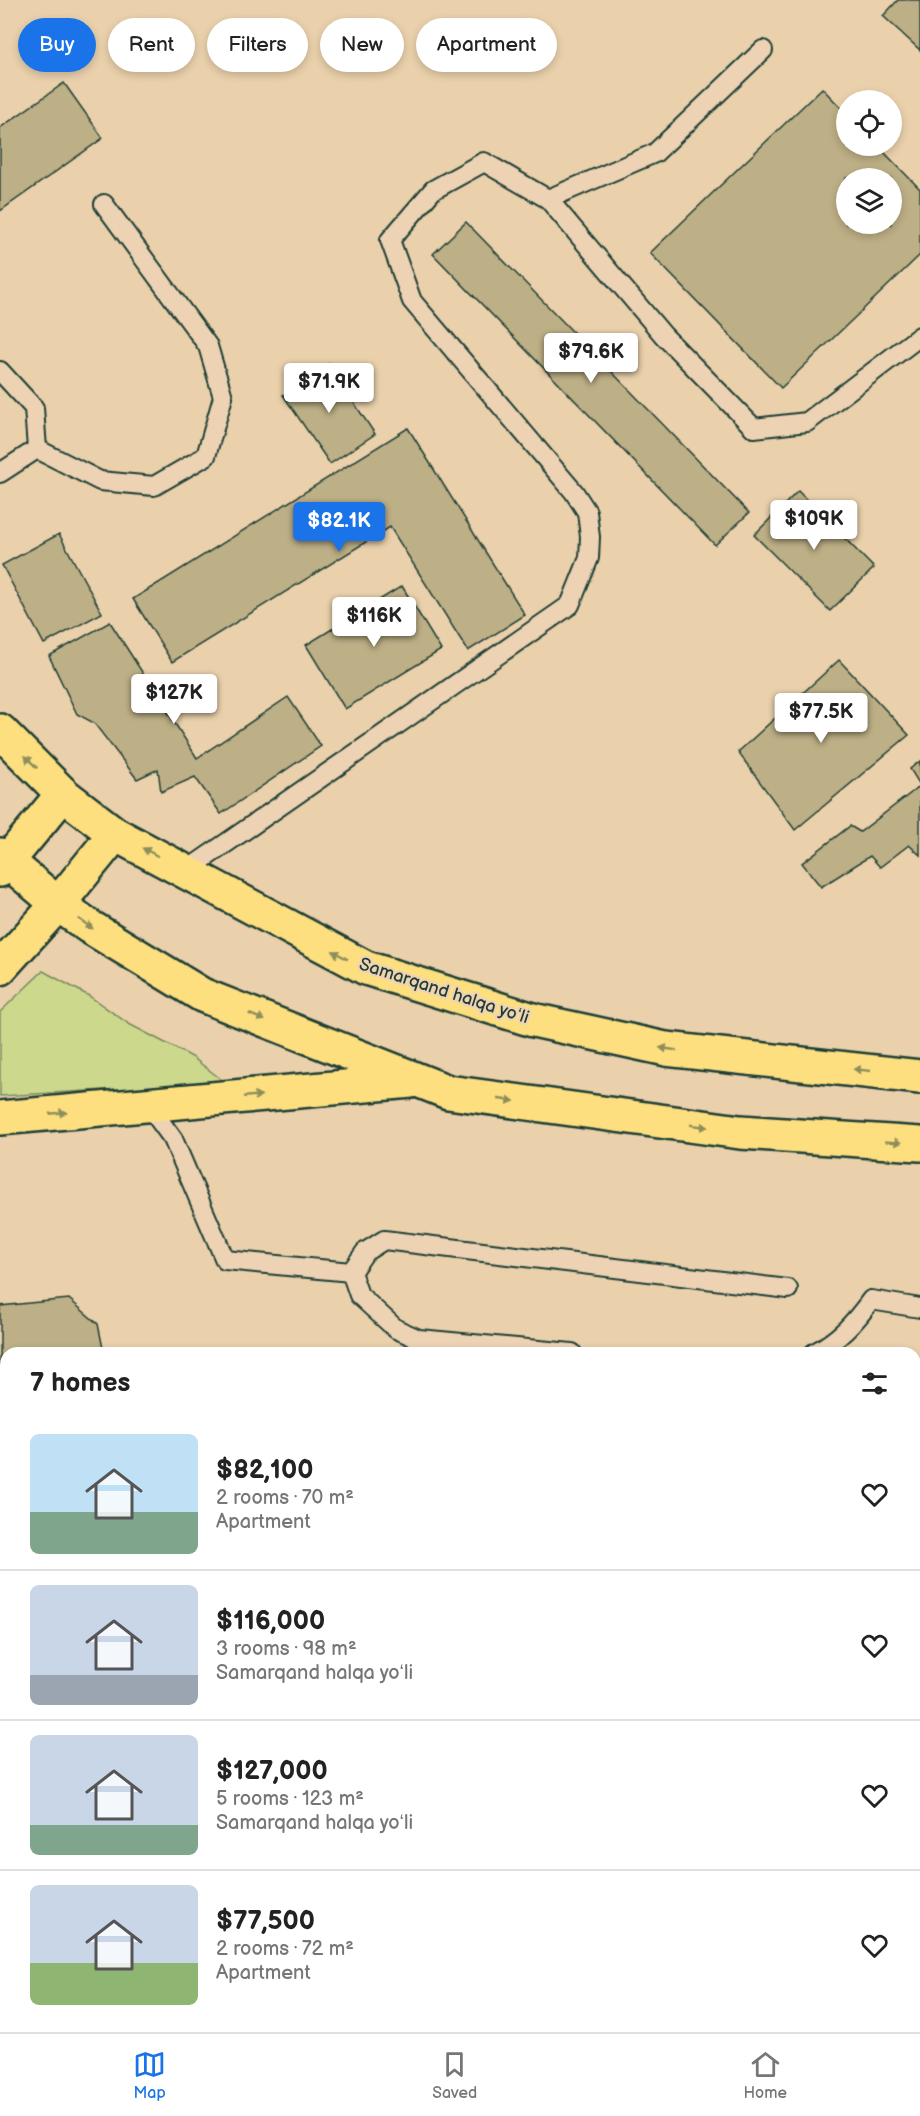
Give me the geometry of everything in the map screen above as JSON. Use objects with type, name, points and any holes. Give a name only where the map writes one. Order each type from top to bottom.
[{"type":"main road","name":"Samarqand halqa yoʻli","points":[[0,731],[63,794],[115,834],[366,968],[532,1020],[666,1049],[920,1077]]},
{"type":"main road","points":[[63,794],[2,862],[90,927],[202,996],[448,1092],[740,1132],[920,1144]]},
{"type":"main road","points":[[0,968],[58,904],[115,834]]},
{"type":"main road","points":[[0,1118],[416,1080]]},
{"type":"lane","points":[[548,199],[655,153],[763,50]]},
{"type":"lane","points":[[186,871],[570,605],[590,558],[587,512],[574,492],[412,302],[390,240],[433,190],[484,162],[548,199],[664,336],[754,428],[807,422],[920,336]]},
{"type":"lane","points":[[37,449],[100,481],[154,486],[206,456],[223,397],[208,346],[104,204]]},
{"type":"lane","points":[[0,370],[34,408],[37,449]]},
{"type":"lane","points":[[0,473],[37,449]]},
{"type":"lane","points":[[148,1105],[173,1139],[225,1260],[351,1272]]},
{"type":"lane","points":[[351,1272],[365,1252],[384,1240],[788,1289]]},
{"type":"lane","points":[[351,1272],[359,1295],[396,1329],[419,1339],[506,1347]]},
{"type":"lane","points":[[826,1347],[851,1326],[871,1300],[920,1308]]},
{"type":"green space","points":[[43,971],[89,996],[129,1024],[192,1057],[226,1083],[0,1096],[0,1012]]},
{"type":"building","points":[[898,0],[920,0],[920,50],[883,16]]},
{"type":"building","points":[[64,83],[103,138],[0,211],[0,128]]},
{"type":"building","points":[[822,88],[836,103],[836,156],[888,156],[899,168],[836,168],[836,234],[902,234],[902,171],[920,189],[920,255],[781,388],[650,253]]},
{"type":"building","points":[[466,222],[749,513],[715,545],[433,254]]},
{"type":"building","points":[[328,364],[375,434],[330,464],[283,395]]},
{"type":"building","points":[[408,428],[525,615],[468,651],[390,527],[172,662],[133,599]]},
{"type":"building","points":[[798,491],[874,568],[830,611],[754,535]]},
{"type":"building","points":[[59,534],[102,613],[44,644],[2,565]]},
{"type":"building","points":[[402,586],[441,650],[345,709],[306,645]]},
{"type":"building","points":[[110,622],[197,758],[288,697],[321,746],[221,814],[195,777],[161,792],[158,769],[137,779],[94,723],[77,714],[49,656]]},
{"type":"building","points":[[839,660],[909,735],[795,830],[738,752]]},
{"type":"building","points":[[920,761],[920,785],[910,769]]},
{"type":"building","points":[[920,786],[920,855],[909,845],[880,867],[870,856],[821,887],[802,863],[850,826],[860,832]]},
{"type":"building","points":[[69,1299],[98,1324],[103,1347],[0,1347],[0,1306]]}]
